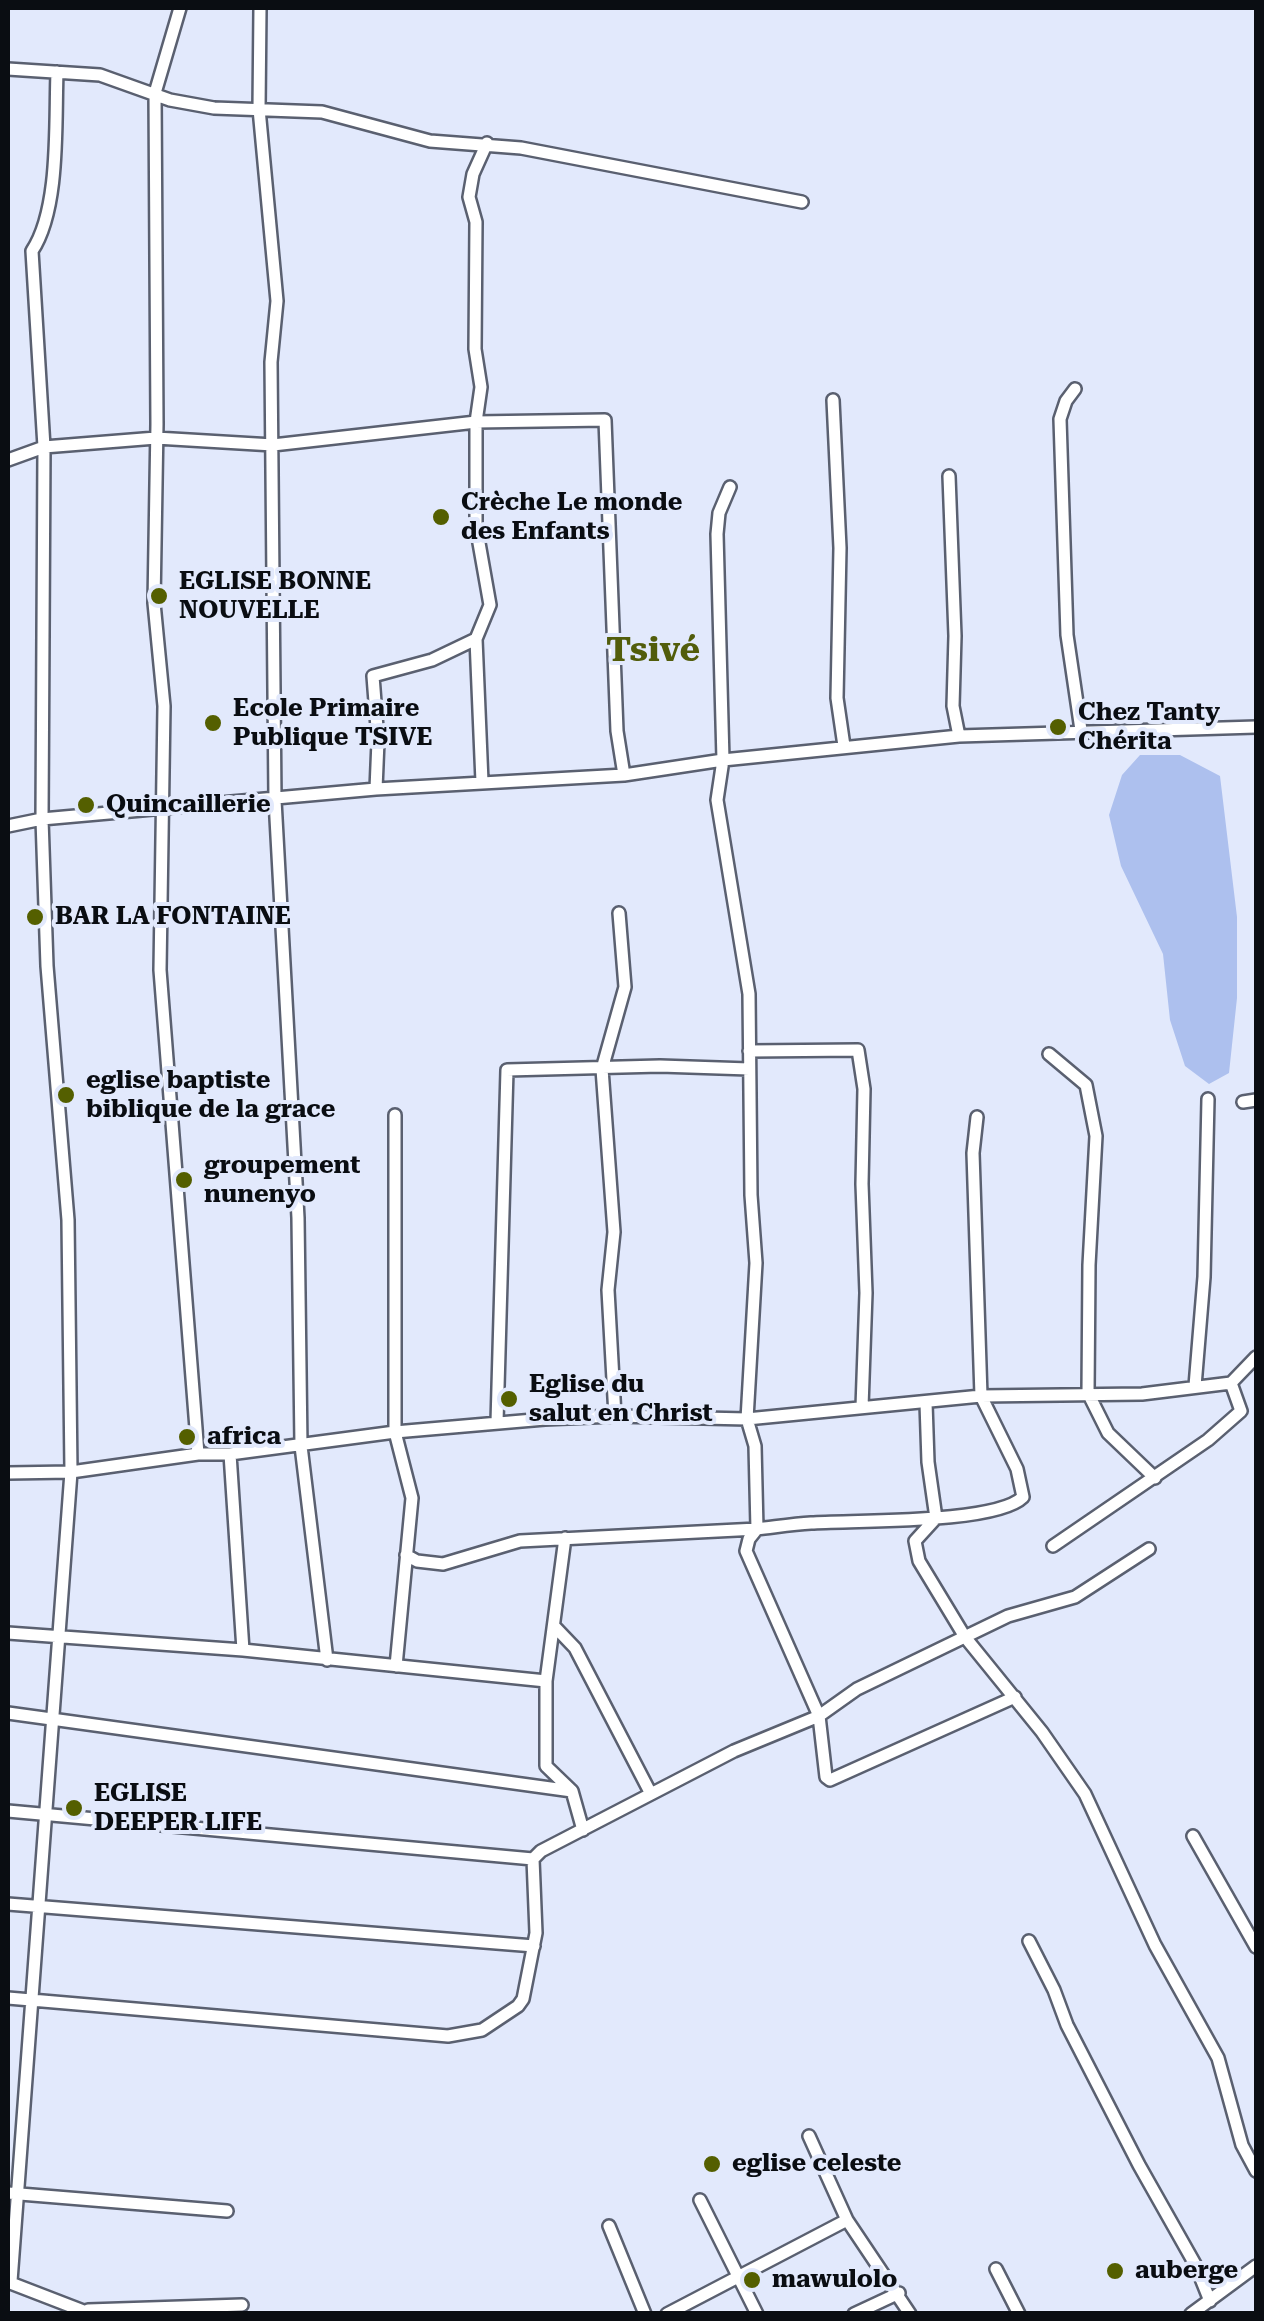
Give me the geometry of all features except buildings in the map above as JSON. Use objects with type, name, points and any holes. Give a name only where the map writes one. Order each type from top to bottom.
[{"type":"street","points":[[180,8],[155,93],[154,589],[164,706],[160,970],[198,1454]]},
{"type":"street","points":[[260,8],[258,108],[278,301],[272,362],[275,800],[298,1218],[301,1446],[326,1660]]},
{"type":"street","points":[[8,69],[100,75],[170,100],[214,108],[322,112],[430,141],[487,143],[802,202]]},
{"type":"street","points":[[57,72],[52,181],[44,233],[32,251],[44,447],[42,819],[48,966],[68,1220],[70,1472],[24,2107],[12,2194],[9,2282],[89,2312],[242,2305]]},
{"type":"street","points":[[482,782],[476,639],[490,606],[476,526],[480,386],[476,349],[476,222],[469,197],[473,174],[487,143]]},
{"type":"street","points":[[1075,389],[1060,419],[1066,635],[1081,730]]},
{"type":"street","points":[[833,400],[840,548],[838,698],[844,746]]},
{"type":"street","points":[[8,460],[44,447],[156,438],[273,445],[476,422],[605,420],[617,730],[624,776]]},
{"type":"street","points":[[949,476],[955,636],[953,706],[959,736]]},
{"type":"street","points":[[730,488],[717,534],[723,760],[717,800],[749,994],[750,1195],[756,1263],[747,1419],[754,1446],[757,1529],[746,1551],[818,1716],[826,1777],[835,1780],[922,1736],[1014,1697]]},
{"type":"street","points":[[376,789],[378,741],[373,676],[432,660],[476,639]]},
{"type":"street","points":[[8,826],[42,819],[376,789],[624,776],[723,760],[959,736],[1256,727]]},
{"type":"street","points":[[614,1416],[608,1290],[614,1232],[602,1069],[625,987],[618,913]]},
{"type":"street","points":[[749,1052],[858,1050],[864,1089],[866,1293],[862,1407]]},
{"type":"street","points":[[1049,1054],[1086,1085],[1094,1121],[1088,1393],[1108,1433],[1155,1478]]},
{"type":"street","points":[[497,1422],[506,1070],[749,1069]]},
{"type":"street","points":[[1196,1386],[1204,1278],[1208,1099]]},
{"type":"street","points":[[395,1115],[396,1432],[412,1498],[396,1666]]},
{"type":"street","points":[[406,1555],[417,1561],[443,1564],[520,1541],[936,1518],[1018,1502],[1023,1497],[1017,1469],[981,1396],[973,1153],[977,1117]]},
{"type":"street","points":[[8,1473],[70,1472],[497,1422],[614,1416],[747,1419],[981,1396],[1142,1394],[1232,1383],[1256,1357]]},
{"type":"street","points":[[1053,1546],[1155,1478],[1240,1412],[1232,1383]]},
{"type":"street","points":[[926,1403],[928,1462],[936,1518]]},
{"type":"street","points":[[230,1454],[242,1650]]},
{"type":"street","points":[[936,1518],[915,1541],[914,1550],[965,1637],[1085,1794],[1154,1945],[1218,2058],[1242,2144],[1256,2172]]},
{"type":"street","points":[[564,1538],[546,1681],[546,1766],[572,1790],[583,1830]]},
{"type":"street","points":[[8,1812],[533,1858],[734,1751],[818,1716],[857,1689],[1008,1616],[1076,1597],[1149,1550]]},
{"type":"street","points":[[554,1626],[574,1648],[651,1794]]},
{"type":"street","points":[[8,1633],[242,1650],[546,1681]]},
{"type":"street","points":[[8,1712],[572,1790]]},
{"type":"street","points":[[1194,1836],[1256,1947]]},
{"type":"street","points":[[8,1998],[339,2029],[470,2034],[523,2000],[534,1946],[533,1858]]},
{"type":"street","points":[[8,1904],[534,1946]]},
{"type":"street","points":[[1029,1941],[1139,2165],[1196,2266],[1210,2302]]},
{"type":"street","points":[[8,2105],[24,2107]]},
{"type":"street","points":[[808,2136],[847,2220],[910,2314]]},
{"type":"street","points":[[12,2194],[227,2211]]},
{"type":"street","points":[[700,2200],[758,2314]]},
{"type":"street","points":[[667,2314],[847,2220]]},
{"type":"street","points":[[610,2226],[645,2314]]},
{"type":"street","points":[[1191,2314],[1256,2267]]},
{"type":"street","points":[[996,2269],[1018,2314]]},
{"type":"street","points":[[854,2314],[898,2293]]},
{"type":"shaded area","points":[[1140,755],[1180,755],[1220,776],[1237,917],[1237,998],[1229,1073],[1209,1084],[1185,1066],[1170,1020],[1163,954],[1121,866],[1109,815],[1122,775]]},
{"type":"place","name":"Crèche Le monde des Enfants","points":[[441,517]]},
{"type":"place","name":"EGLISE BONNE NOUVELLE","points":[[159,596]]},
{"type":"place","name":"Ecole Primaire Publique TSIVE","points":[[213,723]]},
{"type":"place","name":"Chez Tanty Chérita","points":[[1058,727]]},
{"type":"place","name":"Quincaillerie","points":[[86,805]]},
{"type":"place","name":"BAR LA FONTAINE","points":[[35,917]]},
{"type":"place","name":"eglise baptiste biblique de la grace","points":[[66,1095]]},
{"type":"place","name":"groupement nunenyo","points":[[184,1180]]},
{"type":"place","name":"Eglise du salut en Christ","points":[[509,1399]]},
{"type":"place","name":"africa","points":[[187,1437]]},
{"type":"place","name":"EGLISE DEEPER LIFE","points":[[74,1808]]},
{"type":"place","name":"eglise celeste","points":[[712,2164]]},
{"type":"place","name":"auberge","points":[[1115,2271]]},
{"type":"place","name":"mawulolo","points":[[752,2280]]},
{"type":"district","name":"Tsivé","points":[[653,651]]}]
